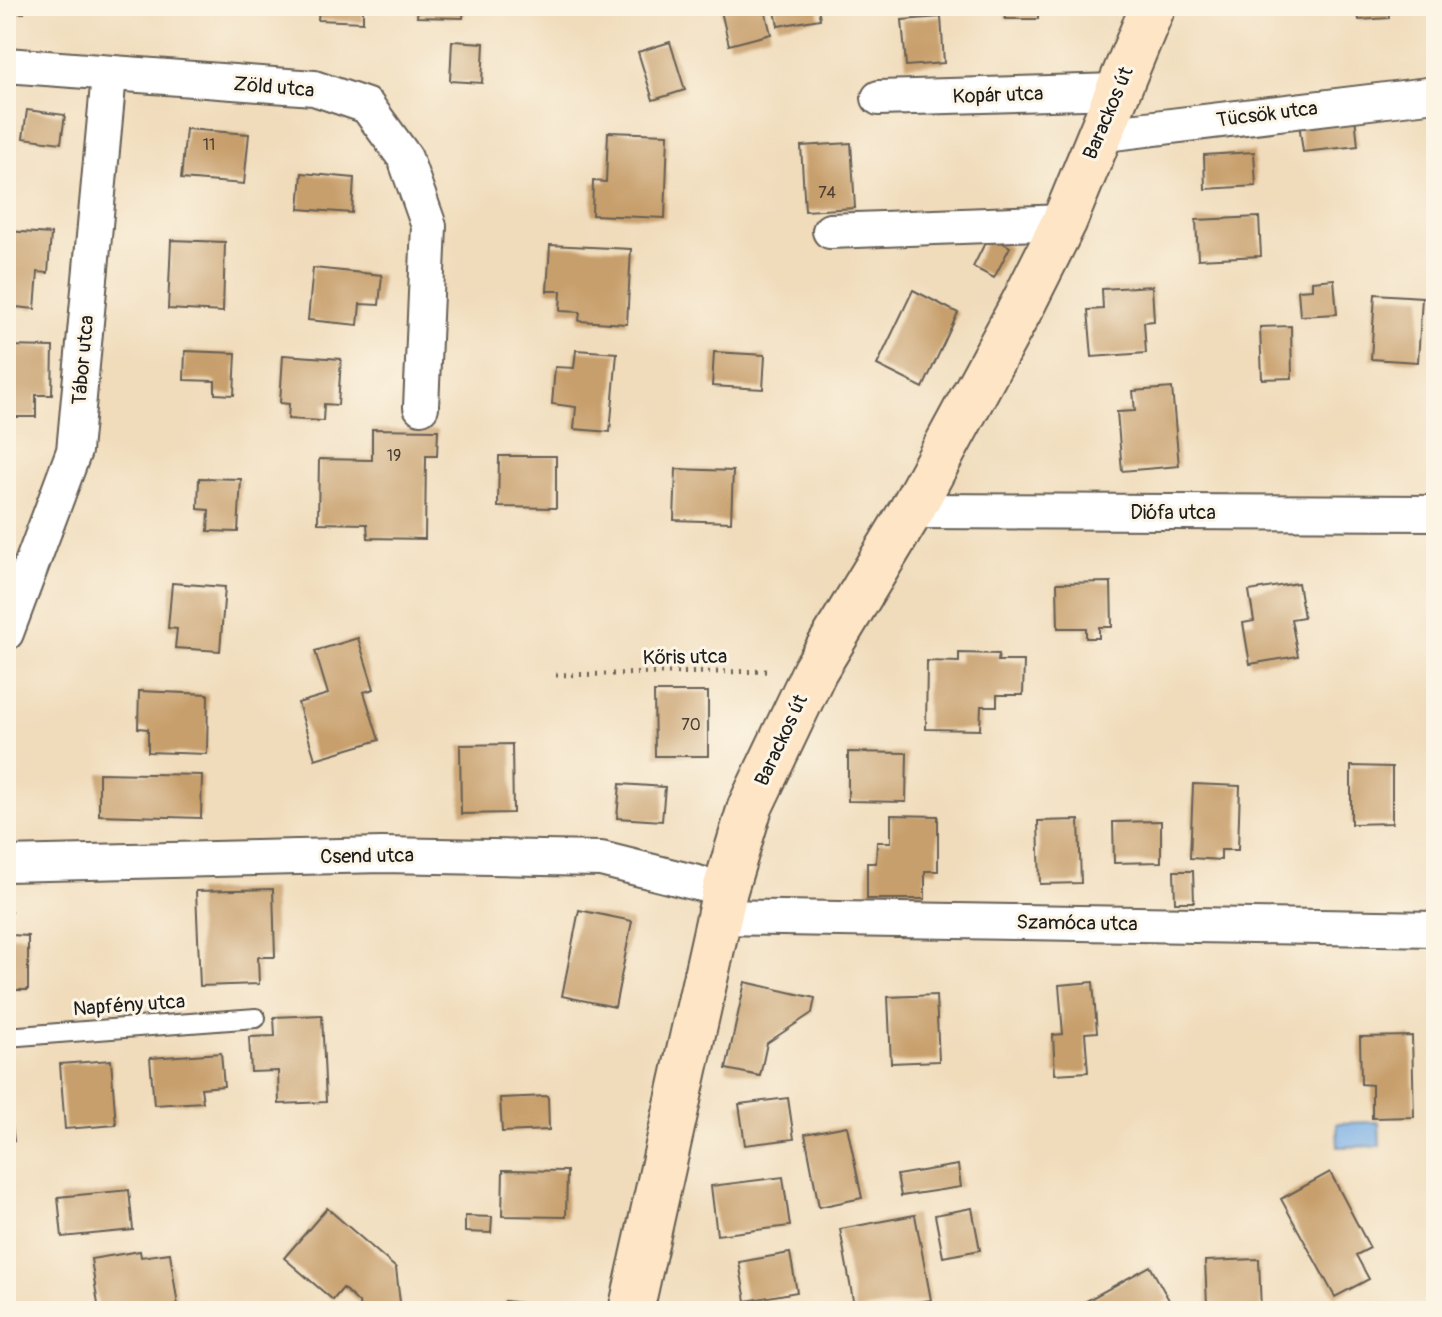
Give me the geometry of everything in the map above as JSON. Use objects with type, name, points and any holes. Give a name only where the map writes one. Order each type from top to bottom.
[{"type":"street","name":"Barackos út","points":[[631,1311],[722,904],[750,807],[815,670],[911,511],[1064,222],[1097,135],[1153,6]]},
{"type":"street","name":"Zöld utca","points":[[6,65],[314,88],[367,106],[405,158],[429,226],[421,407]]},
{"type":"street","name":"Tábor utca","points":[[6,633],[13,594],[74,451],[109,75]]},
{"type":"street","name":"Kopár utca","points":[[879,98],[1117,91]]},
{"type":"street","name":"Tücsök utca","points":[[1097,135],[1436,94]]},
{"type":"street","points":[[830,231],[1064,222]]},
{"type":"street","name":"Diófa utca","points":[[911,511],[1436,513]]},
{"type":"street","name":"Csend utca","points":[[6,864],[382,855],[601,859],[722,904]]},
{"type":"street","name":"Szamóca utca","points":[[722,904],[1436,929]]},
{"type":"lane","name":"Napfény utca","points":[[6,1037],[256,1018]]},
{"type":"path","name":"Kőris utca","points":[[556,675],[815,670]]},
{"type":"water","points":[[1379,1122],[1380,1146],[1338,1147],[1337,1123]]},
{"type":"building","points":[[6,6],[25,6],[24,13],[6,12]]},
{"type":"building","points":[[319,6],[363,6],[363,22],[318,20]]},
{"type":"building","points":[[418,6],[464,6],[463,18],[417,17]]},
{"type":"building","points":[[739,6],[764,6],[771,34],[729,45],[721,11]]},
{"type":"building","points":[[774,6],[818,6],[820,19],[778,26]]},
{"type":"building","points":[[1005,6],[1038,6],[1038,19],[1005,19]]},
{"type":"building","points":[[1221,6],[1264,6],[1265,12],[1223,16]]},
{"type":"building","points":[[1357,6],[1388,6],[1389,18],[1359,20]]},
{"type":"building","points":[[941,17],[944,63],[906,66],[902,20]]},
{"type":"building","points":[[452,41],[484,43],[482,83],[450,81]]},
{"type":"building","points":[[670,42],[685,90],[653,100],[638,52]]},
{"type":"building","points":[[27,110],[65,115],[61,143],[23,138]]},
{"type":"building","points":[[1355,116],[1358,146],[1303,152],[1299,123]]},
{"type":"building","points":[[186,129],[249,134],[244,184],[181,179]]},
{"type":"building","points":[[608,132],[668,134],[665,218],[592,215],[593,181],[606,182]]},
{"type":"building","points":[[851,143],[855,208],[805,211],[801,146]]},
{"type":"building","points":[[1254,152],[1256,186],[1205,189],[1204,155]]},
{"type":"building","points":[[302,173],[354,178],[352,213],[299,209]]},
{"type":"building","points":[[1259,217],[1261,256],[1198,259],[1196,220]]},
{"type":"building","points":[[6,231],[51,234],[48,273],[38,272],[35,309],[6,306]]},
{"type":"building","points":[[989,235],[1010,247],[994,278],[973,267]]},
{"type":"building","points":[[171,240],[225,242],[223,312],[168,309]]},
{"type":"building","points":[[550,245],[631,249],[627,324],[579,321],[580,312],[560,311],[561,291],[547,291]]},
{"type":"building","points":[[313,268],[382,275],[379,305],[360,304],[358,325],[308,320]]},
{"type":"building","points":[[1334,279],[1337,314],[1300,316],[1298,290],[1312,289],[1312,281]]},
{"type":"building","points":[[1152,286],[1154,321],[1144,322],[1146,353],[1092,357],[1088,310],[1103,309],[1102,289]]},
{"type":"building","points":[[913,290],[958,313],[923,388],[877,365]]},
{"type":"building","points":[[1375,294],[1422,297],[1418,362],[1371,359]]},
{"type":"building","points":[[1291,326],[1292,378],[1262,379],[1260,327]]},
{"type":"building","points":[[6,346],[53,347],[52,395],[36,395],[36,417],[6,417]]},
{"type":"building","points":[[576,350],[617,353],[610,432],[574,429],[576,407],[552,404],[555,367],[574,368]]},
{"type":"building","points":[[185,351],[236,353],[234,395],[215,394],[215,381],[184,380]]},
{"type":"building","points":[[714,352],[765,355],[763,389],[712,386]]},
{"type":"building","points":[[283,355],[341,359],[338,405],[324,404],[323,421],[288,419],[289,404],[280,403]]},
{"type":"building","points":[[1172,388],[1179,466],[1122,471],[1117,412],[1135,411],[1133,391]]},
{"type":"building","points":[[372,429],[438,430],[437,456],[426,456],[425,539],[368,538],[367,524],[318,523],[319,459],[372,460]]},
{"type":"building","points":[[499,456],[556,456],[556,508],[498,507]]},
{"type":"building","points":[[676,469],[733,471],[731,522],[674,520]]},
{"type":"building","points":[[199,478],[241,479],[238,532],[208,531],[209,510],[198,509]]},
{"type":"building","points":[[1111,582],[1112,627],[1099,627],[1099,638],[1086,638],[1086,628],[1058,628],[1057,583]]},
{"type":"building","points":[[172,583],[225,587],[220,651],[175,648],[177,629],[168,628]]},
{"type":"building","points":[[1298,583],[1304,617],[1291,619],[1298,656],[1250,664],[1243,623],[1254,621],[1249,591]]},
{"type":"building","points":[[358,638],[374,689],[364,692],[379,740],[315,759],[298,703],[328,694],[315,651]]},
{"type":"building","points":[[959,653],[999,654],[998,661],[1024,661],[1023,695],[997,695],[997,706],[981,706],[980,730],[926,729],[927,661],[959,662]]},
{"type":"building","points":[[139,691],[208,694],[207,754],[148,752],[148,729],[138,728]]},
{"type":"building","points":[[654,692],[708,692],[708,756],[655,756]]},
{"type":"building","points":[[512,744],[513,813],[461,814],[460,745]]},
{"type":"building","points":[[848,752],[907,753],[906,802],[848,801]]},
{"type":"building","points":[[1351,766],[1392,767],[1392,823],[1351,824]]},
{"type":"building","points":[[99,773],[202,775],[201,818],[99,815]]},
{"type":"building","points":[[620,784],[665,787],[662,821],[617,818]]},
{"type":"building","points":[[1193,784],[1240,786],[1238,850],[1221,850],[1221,860],[1190,858]]},
{"type":"building","points":[[891,815],[938,816],[938,871],[925,871],[925,899],[867,899],[867,863],[876,863],[877,842],[891,842]]},
{"type":"building","points":[[1079,820],[1081,883],[1040,884],[1038,821]]},
{"type":"building","points":[[1161,821],[1161,862],[1114,863],[1113,822]]},
{"type":"building","points":[[1174,871],[1193,871],[1194,902],[1175,902]]},
{"type":"building","points":[[273,889],[275,957],[258,957],[259,984],[200,986],[196,891]]},
{"type":"building","points":[[579,910],[632,921],[615,1007],[562,996]]},
{"type":"building","points":[[6,912],[11,912],[11,935],[28,936],[28,990],[6,990]]},
{"type":"building","points":[[745,982],[815,998],[812,1013],[767,1043],[760,1076],[726,1069]]},
{"type":"building","points":[[1093,982],[1097,1032],[1085,1033],[1088,1072],[1055,1074],[1053,1035],[1063,1034],[1059,985]]},
{"type":"building","points":[[936,995],[939,1061],[891,1063],[888,997]]},
{"type":"building","points":[[322,1015],[326,1102],[279,1104],[278,1071],[251,1072],[249,1037],[275,1036],[274,1017]]},
{"type":"building","points":[[1412,1036],[1414,1117],[1372,1118],[1372,1085],[1361,1084],[1360,1037]]},
{"type":"building","points":[[221,1053],[224,1086],[201,1088],[203,1102],[154,1105],[150,1058]]},
{"type":"building","points":[[111,1060],[116,1125],[65,1129],[60,1064]]},
{"type":"building","points":[[6,1081],[14,1141],[6,1141]]},
{"type":"building","points":[[548,1096],[549,1130],[502,1132],[500,1098]]},
{"type":"building","points":[[788,1098],[794,1139],[745,1145],[739,1104]]},
{"type":"building","points":[[847,1126],[862,1198],[819,1207],[805,1134]]},
{"type":"building","points":[[958,1165],[961,1187],[901,1196],[897,1175]]},
{"type":"building","points":[[503,1170],[567,1171],[566,1217],[502,1216]]},
{"type":"building","points":[[1330,1172],[1370,1248],[1356,1255],[1369,1279],[1335,1297],[1281,1199]]},
{"type":"building","points":[[783,1177],[790,1226],[717,1235],[711,1186]]},
{"type":"building","points":[[129,1190],[133,1230],[62,1237],[58,1197]]},
{"type":"building","points":[[327,1208],[396,1268],[401,1311],[360,1311],[359,1303],[343,1288],[333,1300],[284,1258]]},
{"type":"building","points":[[972,1208],[980,1250],[943,1257],[935,1215]]},
{"type":"building","points":[[915,1215],[931,1300],[855,1311],[840,1229]]},
{"type":"building","points":[[465,1216],[492,1217],[491,1233],[465,1232]]},
{"type":"building","points":[[140,1251],[141,1257],[170,1253],[178,1306],[147,1311],[99,1311],[91,1259]]},
{"type":"building","points":[[790,1253],[797,1292],[746,1301],[739,1262]]},
{"type":"building","points":[[1259,1259],[1261,1311],[1215,1311],[1215,1303],[1207,1304],[1205,1261]]},
{"type":"building","points":[[1150,1266],[1169,1300],[1149,1311],[1068,1311]]},
{"type":"building","points":[[505,1301],[560,1307],[560,1311],[504,1311]]}]
